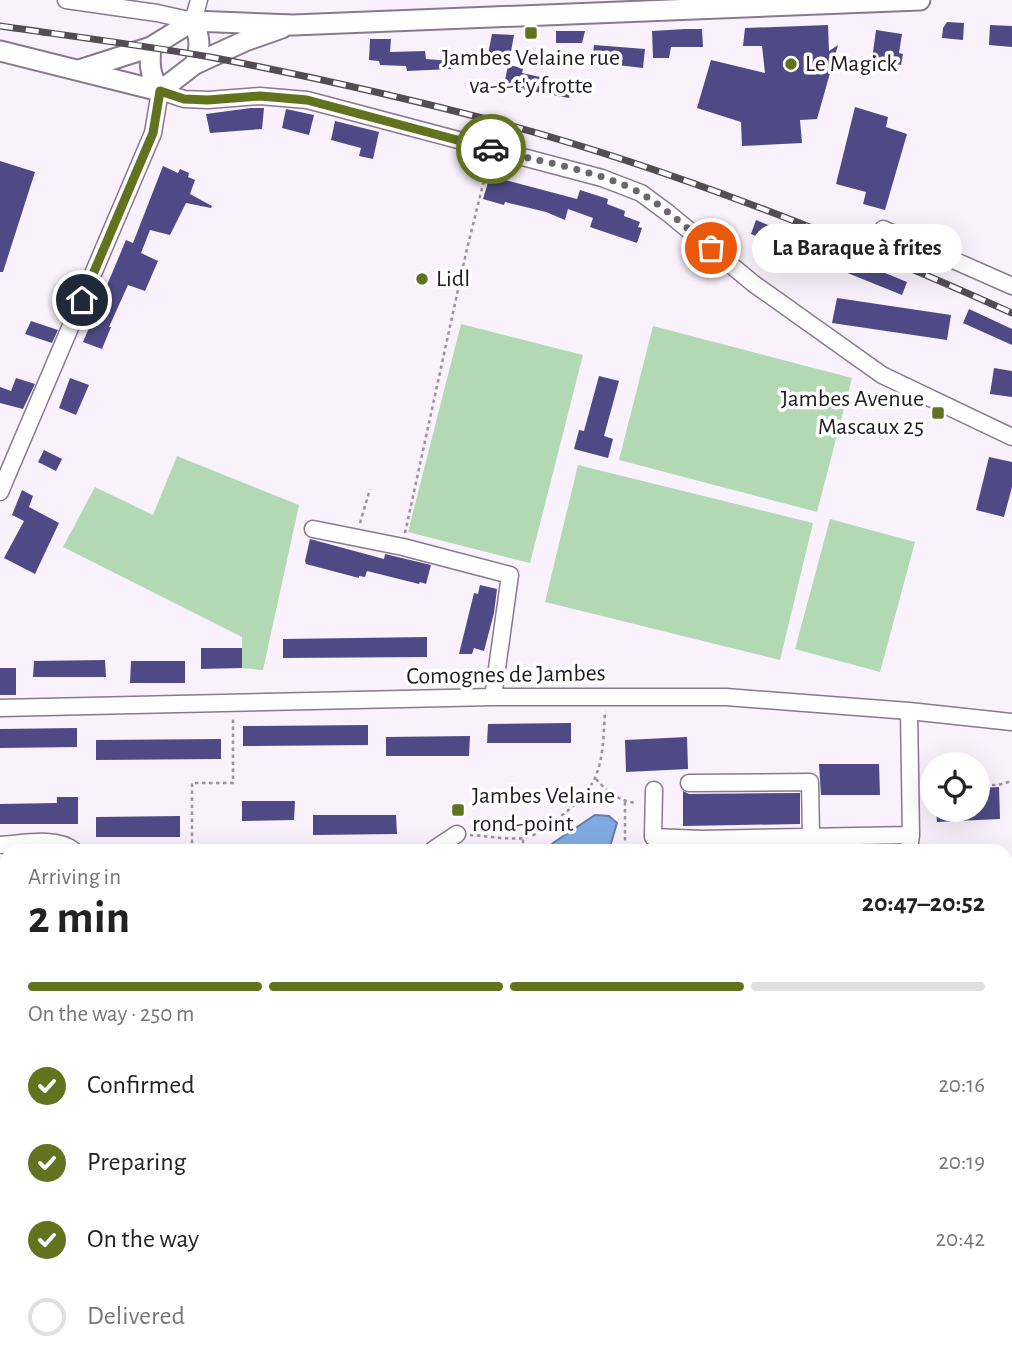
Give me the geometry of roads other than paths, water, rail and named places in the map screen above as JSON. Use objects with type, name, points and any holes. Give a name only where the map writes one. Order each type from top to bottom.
[{"type":"main road","points":[[79,70],[152,47],[193,21],[293,25],[566,8],[920,0]]},
{"type":"main road","points":[[193,21],[199,35],[200,47],[195,64]]},
{"type":"main road","points":[[160,91],[195,64],[245,41],[293,25]]},
{"type":"main road","points":[[152,47],[149,65],[151,78],[160,91]]},
{"type":"main road","points":[[0,51],[160,91]]},
{"type":"street","points":[[66,0],[193,21],[199,0]]},
{"type":"street","points":[[0,492],[153,133],[160,91],[184,99],[260,96],[307,100],[602,178],[641,193],[754,284],[882,375],[1012,437]]},
{"type":"street","points":[[883,229],[1012,286]]},
{"type":"street","points":[[313,529],[355,536],[510,575],[493,697]]},
{"type":"street","name":"Comognes de Jambes","points":[[0,708],[493,697],[726,697],[1012,722]]},
{"type":"street","points":[[654,797],[653,837],[811,837],[910,843],[909,711]]},
{"type":"street","points":[[689,783],[810,782],[811,837]]},
{"type":"street","points":[[442,844],[457,834]]},
{"type":"street","points":[[25,844],[55,844]]},
{"type":"water","points":[[595,815],[609,816],[617,823],[611,844],[553,843]]},
{"type":"railway","points":[[0,26],[158,48],[245,64],[420,103],[557,139],[755,206],[1012,313]]},
{"type":"place","name":"Jambes Velaine rue va-s-t'y frotte","points":[[531,33]]},
{"type":"place","name":"Le Magick","points":[[791,64]]},
{"type":"place","name":"La Baraque à frites","points":[[711,248]]},
{"type":"place","name":"Lidl","points":[[422,279]]},
{"type":"place","name":"Jambes Avenue Mascaux 25","points":[[938,413]]},
{"type":"place","name":"Jambes Velaine rond-point","points":[[458,810]]}]
